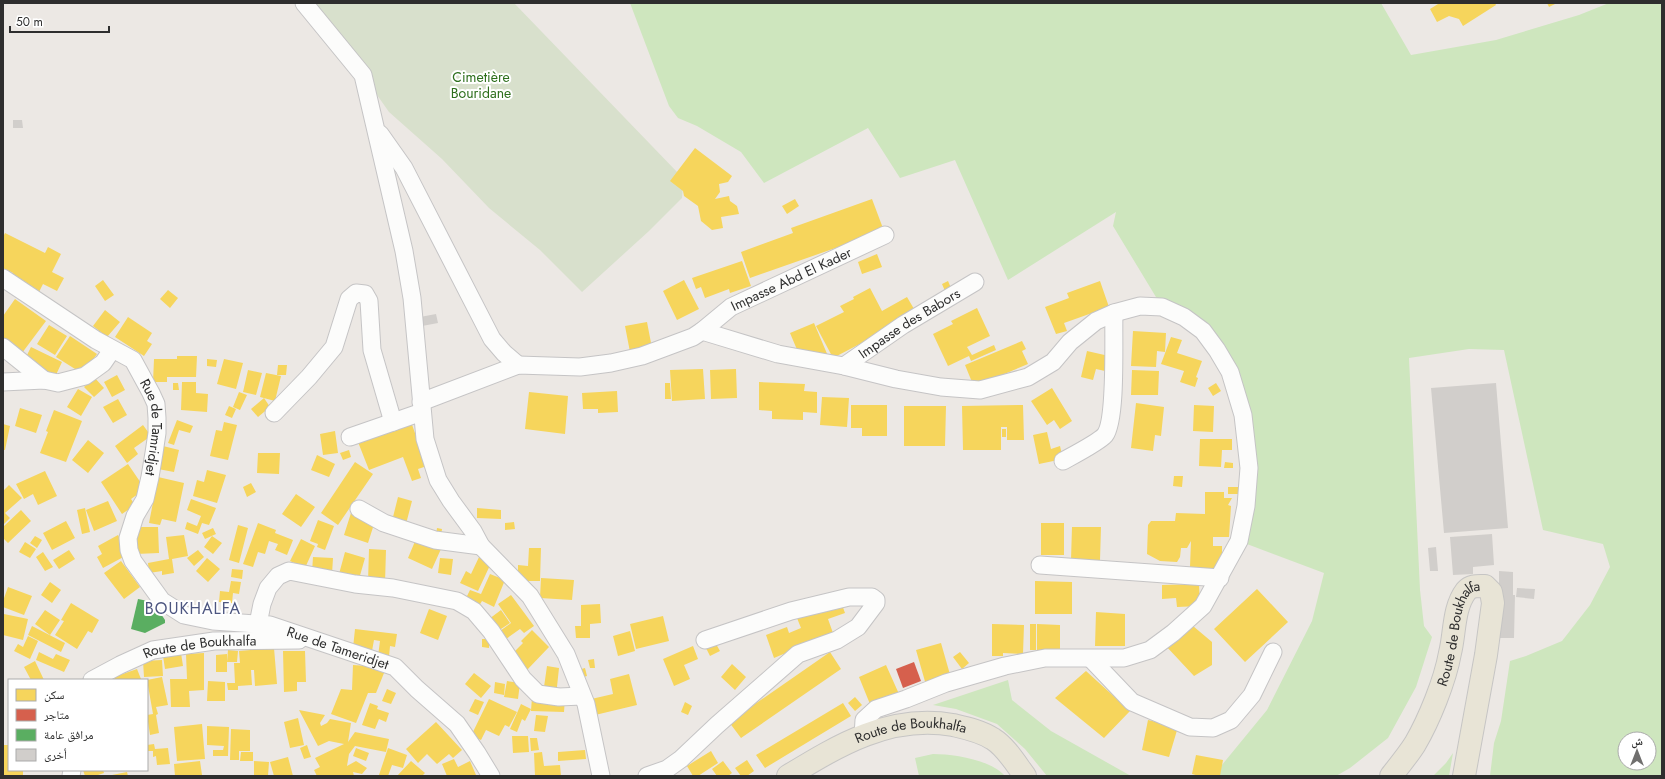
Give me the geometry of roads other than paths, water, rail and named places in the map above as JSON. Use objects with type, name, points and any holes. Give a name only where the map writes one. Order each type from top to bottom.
[{"type":"main road","name":"Route de Boukhalfa","points":[[1391,776],[1414,745],[1426,722],[1445,674],[1460,602],[1466,590],[1475,585],[1485,586],[1491,592],[1493,603],[1486,655],[1464,776]]},
{"type":"main road","name":"Route de Boukhalfa","points":[[788,776],[824,754],[863,736],[896,726],[917,722],[934,722],[965,728],[994,739],[1025,776]]},
{"type":"street","points":[[304,3],[363,75],[395,210],[412,298],[425,439],[438,480],[473,531],[481,546],[530,596],[566,654],[586,704],[601,776]]},
{"type":"street","points":[[350,438],[393,422],[422,407],[518,365],[504,353],[492,339],[404,168],[375,125]]},
{"type":"street","name":"Impasse Abd El Kader","points":[[518,365],[580,367],[611,363],[642,356],[693,337],[731,307],[885,235]]},
{"type":"street","name":"Rue de Tamridjet","points":[[3,278],[112,350],[133,360],[151,393],[156,404],[157,433],[150,477],[144,499],[131,527],[128,538],[129,550],[133,561],[162,601],[184,615]]},
{"type":"street","name":"Impasse des Babors","points":[[844,366],[903,325],[975,282]]},
{"type":"street","points":[[274,413],[310,377],[334,347],[349,298],[356,294],[365,294],[369,301],[372,350],[393,422]]},
{"type":"street","points":[[702,331],[778,354],[844,366],[896,379],[940,387],[980,390],[1028,377],[1053,362],[1070,342],[1096,321],[1114,313],[1140,306],[1162,307],[1184,317],[1203,331],[1217,350],[1230,372],[1243,415],[1248,468],[1246,506],[1239,541],[1220,578],[1203,606],[1173,633],[1150,650],[1124,658],[1045,658],[1005,666],[946,683],[876,709],[864,720],[863,736]]},
{"type":"street","points":[[1063,461],[1104,436],[1109,427],[1112,406],[1114,313]]},
{"type":"street","points":[[3,347],[44,380]]},
{"type":"street","points":[[3,382],[44,380],[58,383],[85,376],[103,363],[112,350]]},
{"type":"street","points":[[359,509],[384,523],[435,540],[481,546]]},
{"type":"street","points":[[1040,565],[1220,578]]},
{"type":"street","points":[[258,624],[262,604],[268,588],[278,576],[289,571],[355,584],[393,588],[457,601],[474,611],[490,631],[523,679],[538,694],[559,697],[582,696]]},
{"type":"street","points":[[647,776],[667,769],[681,759],[798,654],[837,640],[858,627],[876,603],[876,600],[872,597],[848,597],[792,611],[705,640]]},
{"type":"street","name":"Rue de Tameridjet","points":[[184,615],[212,621],[270,625],[395,666],[428,700],[457,724],[491,776]]},
{"type":"street","name":"Route de Boukhalfa","points":[[94,679],[120,664],[153,650],[214,641],[314,640]]},
{"type":"street","points":[[1091,659],[1132,702],[1190,727],[1213,728],[1231,720],[1252,695],[1273,652]]},
{"type":"district","name":"BOUKHALFA","points":[[193,608]]},
{"type":"park label","name":"Cimetière Bouridane","points":[[481,86]]}]
